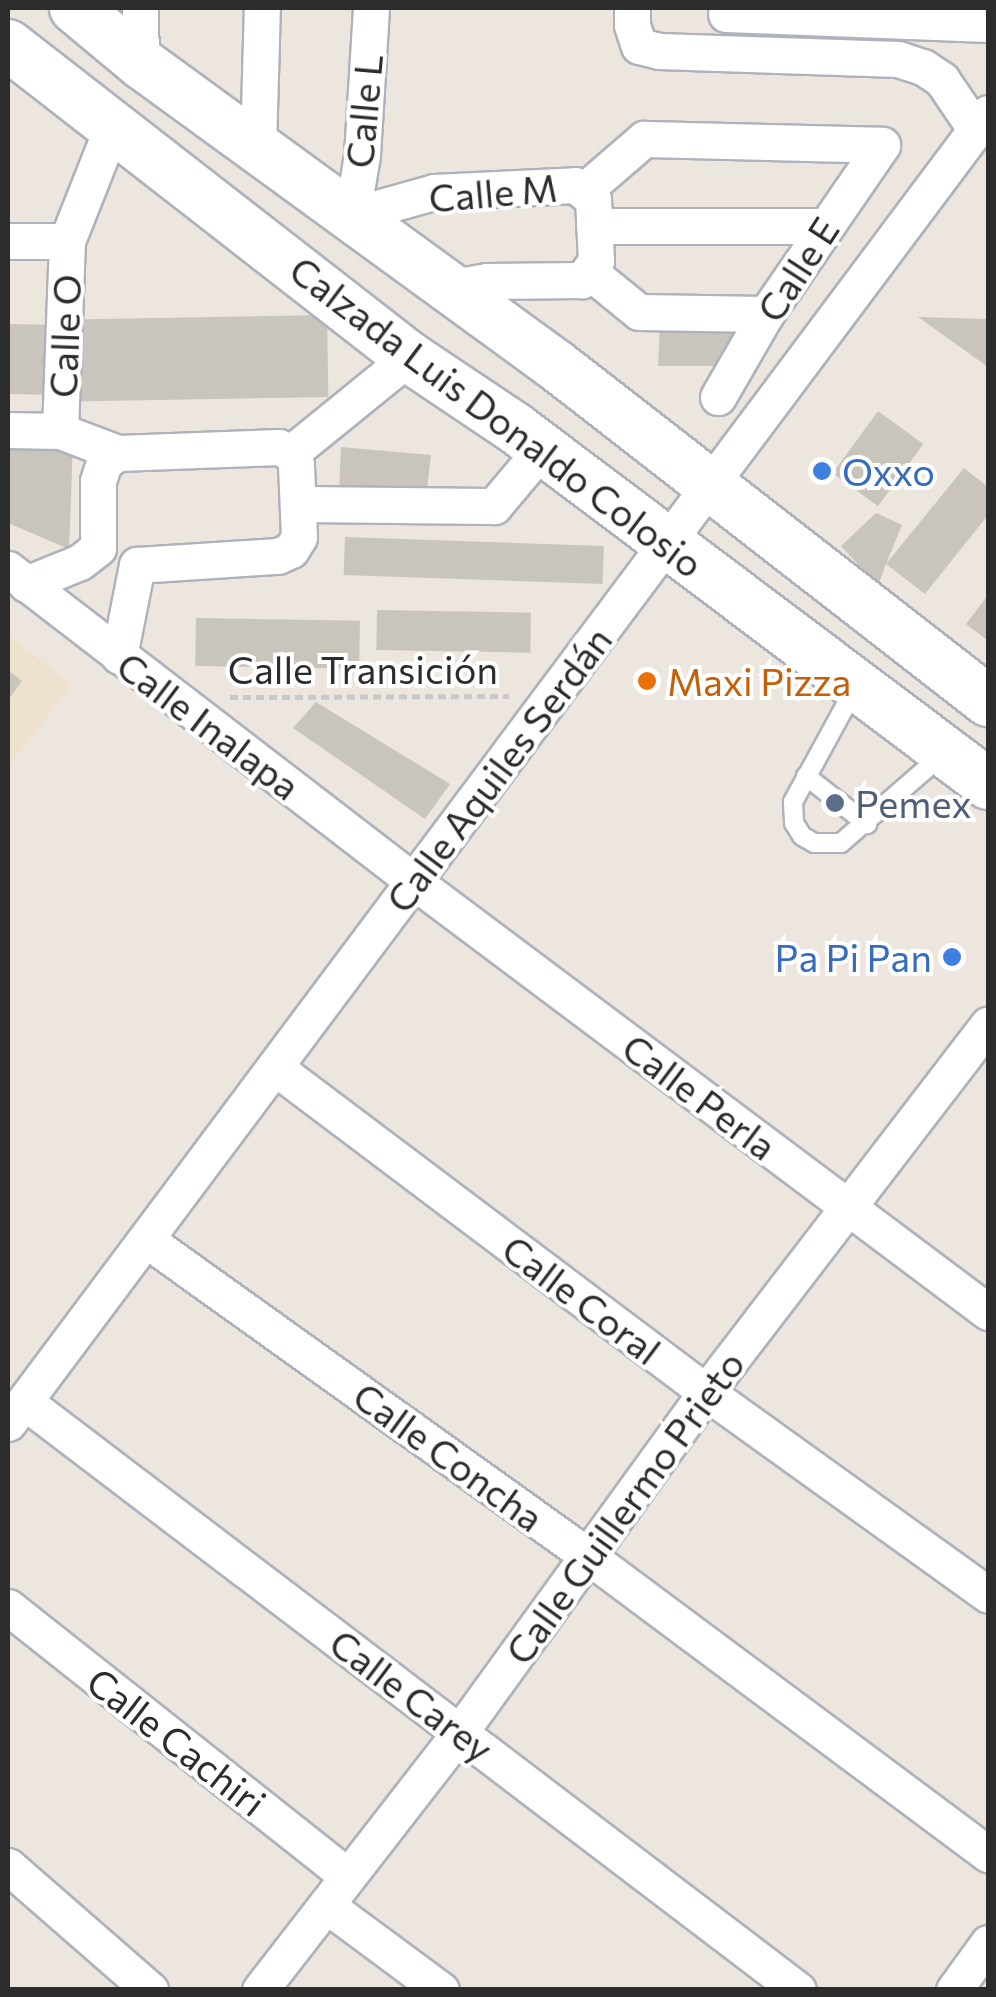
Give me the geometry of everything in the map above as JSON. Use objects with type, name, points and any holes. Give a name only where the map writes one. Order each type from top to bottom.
[{"type":"main road","name":"Calzada Luis Donaldo Colosio","points":[[75,8],[141,63],[557,366],[709,488],[988,701]]},
{"type":"main road","name":"Calzada Luis Donaldo Colosio","points":[[8,45],[409,357],[529,438],[988,784]]},
{"type":"main road","points":[[114,125],[141,63]]},
{"type":"main road","points":[[529,438],[557,366]]},
{"type":"street","points":[[140,8],[141,63]]},
{"type":"street","points":[[258,147],[262,8]]},
{"type":"street","name":"Calle L","points":[[352,215],[362,156],[371,8]]},
{"type":"street","points":[[632,8],[632,25],[640,46],[726,54],[898,59],[923,67],[942,80],[982,121]]},
{"type":"street","points":[[726,54],[726,11],[988,24]]},
{"type":"street","name":"Calle Aquiles Serdán","points":[[16,1412],[148,1242],[412,880],[669,545],[982,121]]},
{"type":"street","name":"Calle O","points":[[60,431],[68,241],[114,125]]},
{"type":"street","name":"Calle E","points":[[586,190],[644,139],[882,145],[766,314],[718,397]]},
{"type":"street","name":"Calle M","points":[[352,215],[434,192],[575,185],[594,199],[596,261],[591,273]]},
{"type":"street","points":[[594,226],[824,226]]},
{"type":"street","points":[[8,241],[68,241]]},
{"type":"street","points":[[452,287],[487,280],[582,280],[591,273],[639,312],[766,314]]},
{"type":"street","points":[[291,453],[409,357]]},
{"type":"street","points":[[8,430],[60,431],[118,453],[278,447],[291,453],[296,464],[300,537],[291,550],[278,556],[162,560],[137,565],[98,548]]},
{"type":"street","points":[[298,504],[494,506],[529,438]]},
{"type":"street","points":[[98,548],[98,481],[104,462],[118,453]]},
{"type":"street","points":[[17,576],[80,562],[98,548]]},
{"type":"street","points":[[118,656],[137,565]]},
{"type":"street","name":"Calle Inalapa","points":[[17,576],[412,880]]},
{"type":"street","name":"Calle Perla","points":[[412,880],[988,1312]]},
{"type":"street","name":"Calle Guillermo Prieto","points":[[260,1990],[460,1732],[706,1392],[988,1025]]},
{"type":"street","name":"Calle Coral","points":[[277,1069],[706,1392],[988,1595]]},
{"type":"street","name":"Calle Concha","points":[[148,1242],[588,1556],[988,1854]]},
{"type":"street","name":"Calle Carey","points":[[16,1412],[460,1732],[798,1990]]},
{"type":"street","name":"Calle Cachiri","points":[[8,1607],[346,1876]]},
{"type":"street","points":[[8,1866],[150,1990]]},
{"type":"street","points":[[326,1905],[441,1990]]},
{"type":"street","points":[[967,1985],[988,1943]]},
{"type":"lane","points":[[857,685],[806,776],[792,811],[802,836],[814,843],[841,843],[945,752]]},
{"type":"lane","points":[[806,776],[867,824]]},
{"type":"path","name":"Calle Transición","points":[[172,697],[553,696]]},
{"type":"shaded area","points":[[8,635],[72,684],[8,768]]},
{"type":"building","points":[[327,315],[328,397],[72,401],[71,319]]},
{"type":"building","points":[[918,317],[988,319],[988,367]]},
{"type":"building","points":[[8,324],[49,325],[48,395],[8,394]]},
{"type":"building","points":[[660,326],[743,330],[732,366],[658,366]]},
{"type":"building","points":[[878,411],[923,444],[878,506],[833,473]]},
{"type":"building","points":[[8,434],[73,443],[69,549],[8,523]]},
{"type":"building","points":[[341,447],[431,455],[427,489],[339,492]]},
{"type":"building","points":[[964,468],[988,487],[988,515],[925,594],[886,564]]},
{"type":"building","points":[[876,513],[902,525],[878,586],[841,546]]},
{"type":"building","points":[[345,537],[604,546],[603,584],[344,575]]},
{"type":"building","points":[[988,595],[988,641],[966,624]]},
{"type":"building","points":[[377,610],[531,613],[530,653],[376,650]]},
{"type":"building","points":[[196,618],[360,621],[359,669],[195,666]]},
{"type":"building","points":[[8,670],[22,681],[8,700]]},
{"type":"building","points":[[316,702],[450,784],[425,819],[293,728]]},
{"type":"place","name":"Oxxo","points":[[822,471]]},
{"type":"place","name":"Maxi Pizza","points":[[647,681]]},
{"type":"place","name":"Pemex","points":[[835,803]]},
{"type":"place","name":"Pa Pi Pan","points":[[952,957]]}]
